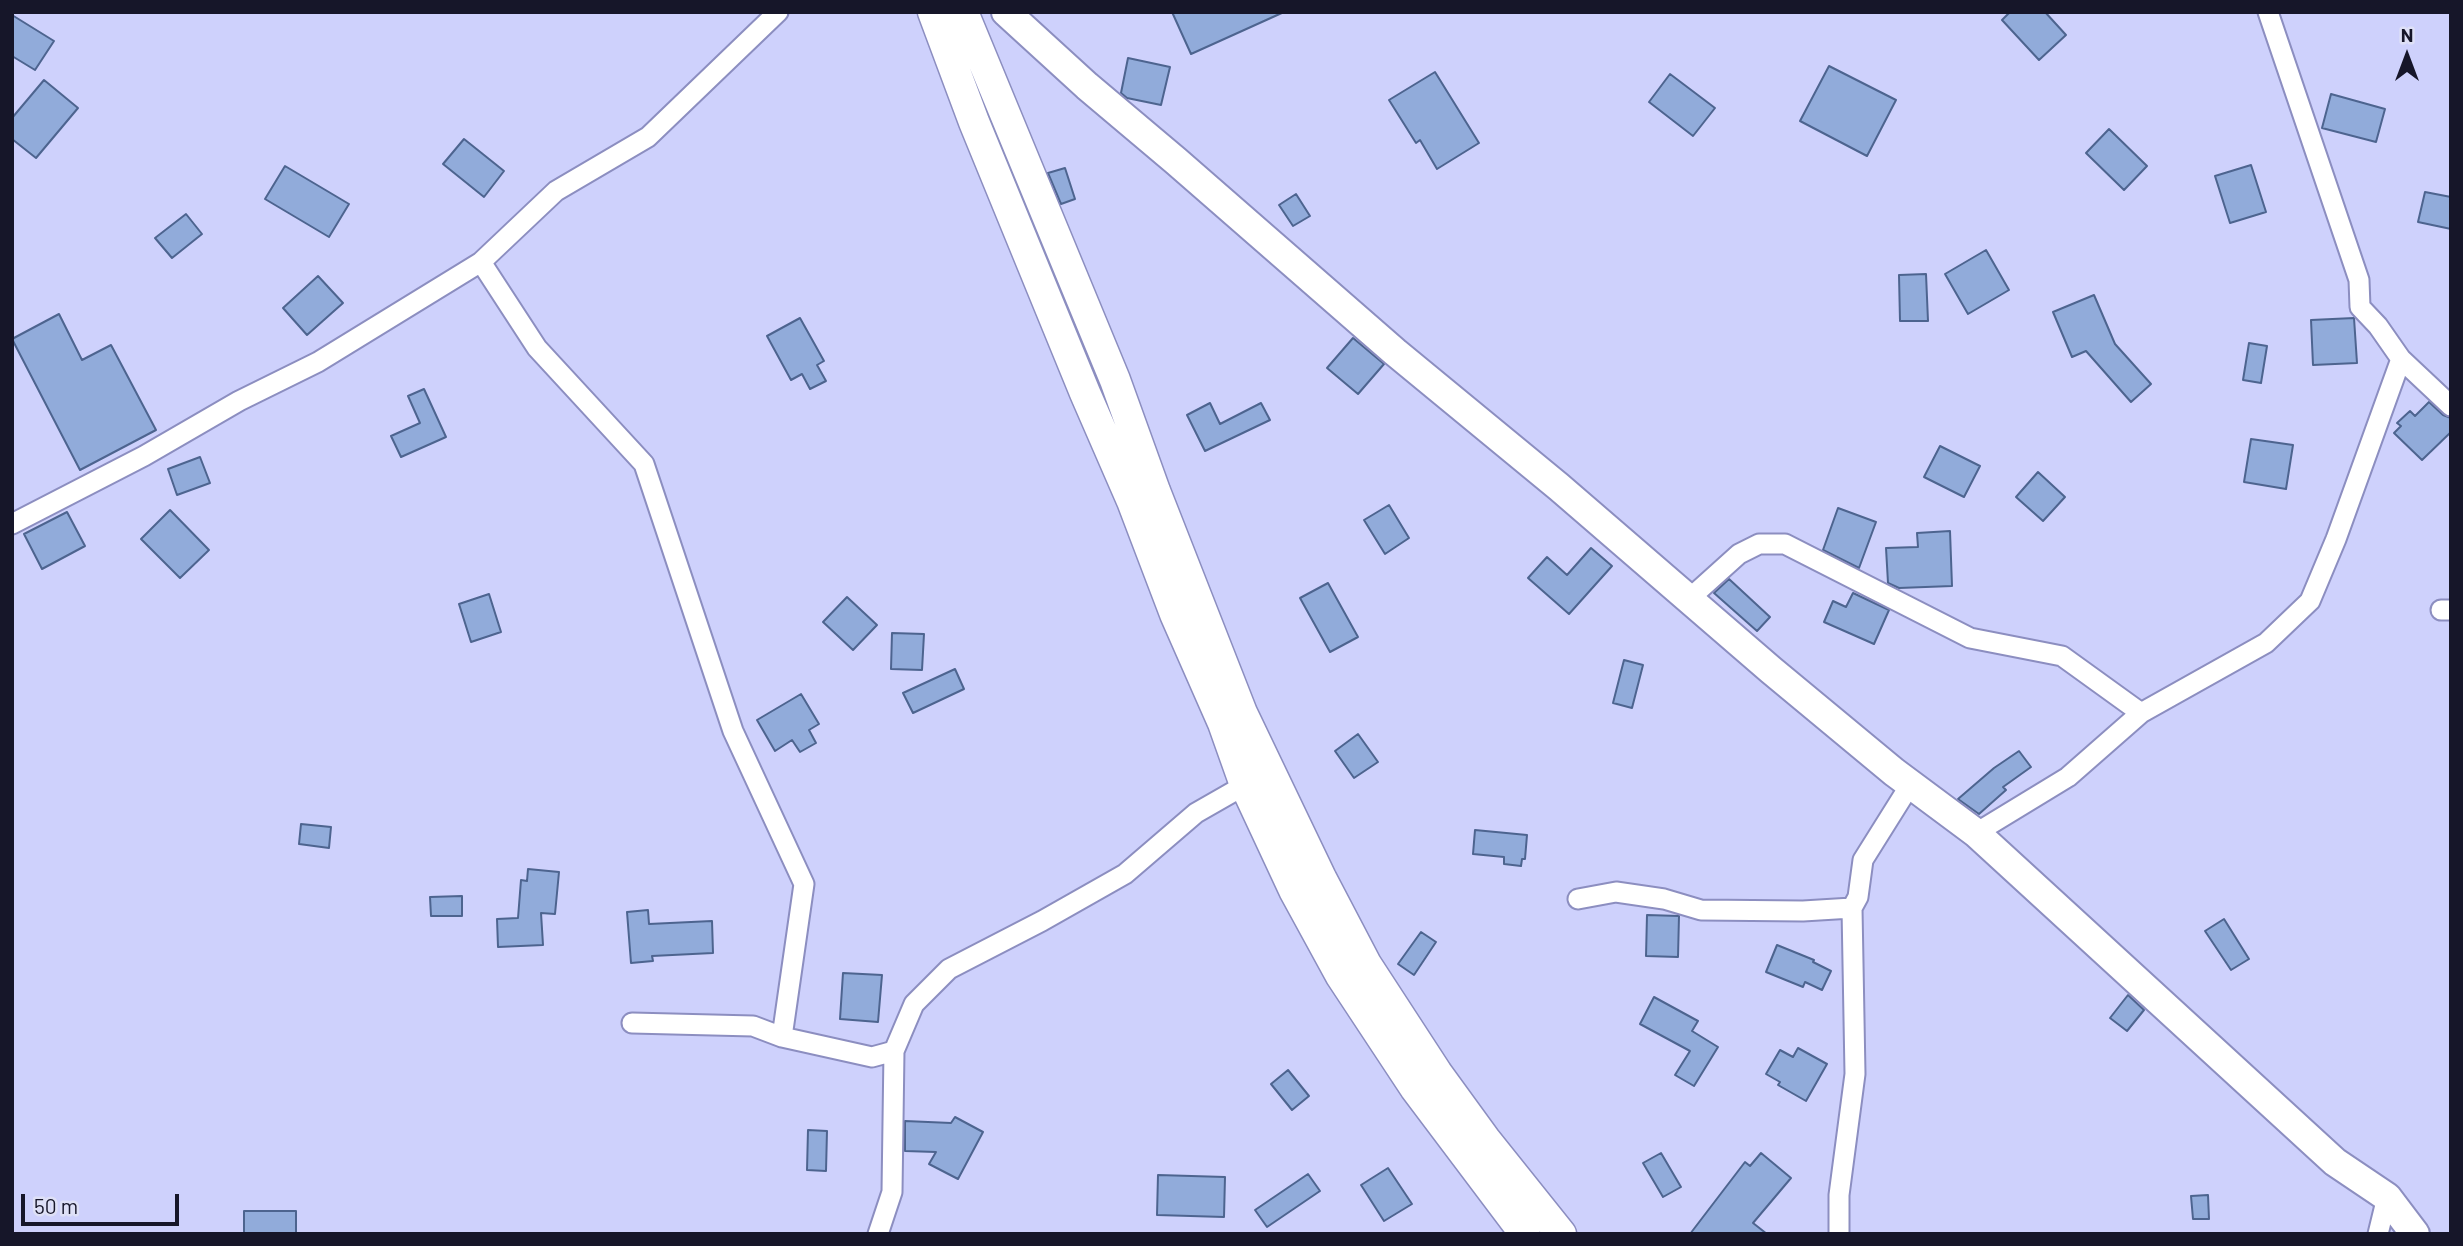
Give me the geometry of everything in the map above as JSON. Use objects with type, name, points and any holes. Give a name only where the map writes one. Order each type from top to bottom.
[{"type":"main road","points":[[933,12],[974,122],[1084,393],[1132,501],[1175,614],[1223,723],[1245,785],[1294,890],[1341,976],[1415,1088],[1525,1234]]},
{"type":"main road","points":[[962,12],[1115,380],[1155,491],[1242,713],[1321,878],[1366,964],[1437,1073],[1485,1139],[1561,1234]]},
{"type":"main road","points":[[1006,12],[1087,86],[1395,352],[1559,487],[1910,785],[1976,833],[2335,1161],[2387,1197],[2416,1234]]},
{"type":"main road","points":[[1008,205],[1038,192]]},
{"type":"street","points":[[12,524],[144,456],[239,401],[318,362],[481,262],[556,191],[648,137],[778,12]]},
{"type":"street","points":[[2268,12],[2359,280],[2360,307],[2378,326],[2401,359],[2451,405]]},
{"type":"street","points":[[481,262],[537,348],[644,464],[733,731],[804,884],[782,1037]]},
{"type":"street","points":[[1976,833],[2068,777],[2141,713],[2266,643],[2310,601],[2336,539],[2401,359]]},
{"type":"street","points":[[1689,599],[1739,554],[1759,544],[1785,544],[1970,638],[2062,656],[2141,713]]},
{"type":"street","points":[[878,1234],[892,1192],[894,1051],[914,1004],[949,969],[1125,874],[1196,813],[1245,785]]},
{"type":"street","points":[[1839,1234],[1839,1195],[1855,1074],[1852,908],[1858,897],[1863,860],[1910,785]]},
{"type":"street","points":[[1578,899],[1616,892],[1664,899],[1700,910],[1803,911],[1852,908]]},
{"type":"street","points":[[632,1023],[753,1026],[782,1037],[872,1057],[894,1051]]},
{"type":"street","points":[[2378,1234],[2387,1197]]},
{"type":"building","points":[[1172,12],[1284,12],[1191,54]]},
{"type":"building","points":[[2010,12],[2045,12],[2066,35],[2039,60],[2002,20]]},
{"type":"building","points":[[12,15],[54,41],[35,70],[12,56]]},
{"type":"building","points":[[1128,58],[1170,67],[1161,105],[1127,98],[1121,93]]},
{"type":"building","points":[[1829,66],[1896,100],[1867,156],[1800,121]]},
{"type":"building","points":[[1435,72],[1479,143],[1437,169],[1420,140],[1416,143],[1389,100]]},
{"type":"building","points":[[1670,74],[1715,108],[1693,136],[1649,102]]},
{"type":"building","points":[[44,80],[78,108],[36,158],[12,139],[12,118]]},
{"type":"building","points":[[2331,94],[2385,109],[2376,142],[2322,128]]},
{"type":"building","points":[[2109,129],[2147,166],[2124,190],[2086,153]]},
{"type":"building","points":[[464,139],[504,171],[484,197],[443,164]]},
{"type":"building","points":[[2251,165],[2266,212],[2230,223],[2215,176]]},
{"type":"building","points":[[285,166],[349,204],[329,237],[265,199]]},
{"type":"building","points":[[1065,168],[1075,199],[1061,204],[1048,173]]},
{"type":"building","points":[[2425,192],[2451,197],[2451,229],[2418,222]]},
{"type":"building","points":[[1296,194],[1310,216],[1293,226],[1279,205]]},
{"type":"building","points":[[186,214],[202,234],[172,258],[155,238]]},
{"type":"building","points":[[1986,250],[2009,290],[1968,314],[1945,274]]},
{"type":"building","points":[[1926,274],[1928,321],[1900,321],[1899,275]]},
{"type":"building","points":[[318,276],[343,303],[307,335],[283,308]]},
{"type":"building","points":[[2094,295],[2115,344],[2151,384],[2131,402],[2086,351],[2072,357],[2053,312]]},
{"type":"building","points":[[59,314],[82,360],[111,345],[156,430],[80,470],[12,339]]},
{"type":"building","points":[[800,318],[824,361],[817,365],[826,381],[810,389],[802,374],[791,380],[767,336]]},
{"type":"building","points":[[2354,318],[2357,363],[2313,365],[2311,320]]},
{"type":"building","points":[[1353,338],[1384,364],[1358,394],[1327,368]]},
{"type":"building","points":[[2249,343],[2267,346],[2261,383],[2243,380]]},
{"type":"building","points":[[424,389],[446,437],[401,457],[391,436],[420,423],[408,396]]},
{"type":"building","points":[[2429,402],[2443,415],[2451,418],[2451,432],[2422,460],[2394,433],[2401,426],[2397,423],[2410,411],[2415,416]]},
{"type":"building","points":[[1210,403],[1220,424],[1261,403],[1270,420],[1205,451],[1187,415]]},
{"type":"building","points":[[2251,439],[2293,445],[2286,489],[2244,482]]},
{"type":"building","points":[[1940,446],[1980,466],[1964,497],[1924,477]]},
{"type":"building","points":[[200,457],[210,483],[177,495],[168,469]]},
{"type":"building","points":[[2038,472],[2065,497],[2043,521],[2016,497]]},
{"type":"building","points":[[1389,505],[1409,538],[1385,554],[1364,520]]},
{"type":"building","points":[[1838,508],[1876,522],[1859,568],[1823,550]]},
{"type":"building","points":[[170,510],[209,550],[180,578],[141,539]]},
{"type":"building","points":[[67,512],[85,546],[42,569],[24,534]]},
{"type":"building","points":[[1950,531],[1952,586],[1899,588],[1888,583],[1886,548],[1918,547],[1917,533]]},
{"type":"building","points":[[1591,548],[1612,566],[1569,614],[1528,578],[1547,557],[1567,575]]},
{"type":"building","points":[[1729,579],[1770,617],[1757,631],[1714,593]]},
{"type":"building","points":[[1328,583],[1358,637],[1330,652],[1300,598]]},
{"type":"building","points":[[1853,593],[1889,610],[1874,644],[1824,622],[1833,601],[1846,607]]},
{"type":"building","points":[[489,594],[501,632],[471,642],[459,604]]},
{"type":"building","points":[[847,597],[877,625],[853,650],[823,622]]},
{"type":"building","points":[[892,633],[924,634],[922,670],[891,669]]},
{"type":"building","points":[[1624,660],[1643,665],[1632,708],[1613,703]]},
{"type":"building","points":[[955,669],[964,689],[913,713],[903,693]]},
{"type":"building","points":[[801,694],[819,724],[809,730],[816,743],[800,752],[792,740],[775,751],[757,720]]},
{"type":"building","points":[[1358,734],[1378,762],[1354,778],[1335,751]]},
{"type":"building","points":[[2019,751],[2031,767],[2003,787],[2006,790],[1979,814],[1958,799],[1994,768]]},
{"type":"building","points":[[301,824],[331,827],[329,848],[299,844]]},
{"type":"building","points":[[1475,830],[1527,835],[1525,859],[1522,859],[1521,866],[1504,864],[1504,857],[1473,854]]},
{"type":"building","points":[[528,869],[559,872],[555,914],[541,913],[543,945],[498,947],[497,919],[518,918],[521,880],[527,881]]},
{"type":"building","points":[[462,896],[462,916],[431,916],[430,897]]},
{"type":"building","points":[[648,910],[649,924],[712,921],[713,953],[652,956],[653,961],[631,963],[627,912]]},
{"type":"building","points":[[1647,915],[1679,916],[1678,957],[1646,956]]},
{"type":"building","points":[[2224,919],[2249,959],[2231,970],[2205,931]]},
{"type":"building","points":[[1421,932],[1436,942],[1414,975],[1398,964]]},
{"type":"building","points":[[1777,945],[1814,960],[1813,962],[1831,971],[1822,990],[1805,982],[1803,987],[1766,972]]},
{"type":"building","points":[[843,973],[882,975],[878,1022],[840,1019]]},
{"type":"building","points":[[2128,995],[2144,1010],[2127,1031],[2110,1018]]},
{"type":"building","points":[[1654,997],[1698,1021],[1692,1031],[1718,1047],[1694,1086],[1675,1075],[1690,1051],[1640,1024]]},
{"type":"building","points":[[1798,1048],[1827,1064],[1806,1101],[1778,1085],[1780,1082],[1766,1074],[1780,1050],[1793,1057]]},
{"type":"building","points":[[1288,1070],[1309,1096],[1292,1110],[1271,1084]]},
{"type":"building","points":[[955,1117],[983,1132],[958,1179],[929,1164],[936,1152],[905,1151],[905,1121],[951,1123]]},
{"type":"building","points":[[808,1130],[827,1131],[826,1171],[807,1170]]},
{"type":"building","points":[[1661,1153],[1681,1187],[1663,1197],[1643,1163]]},
{"type":"building","points":[[1761,1153],[1791,1178],[1753,1223],[1767,1234],[1690,1234],[1745,1162],[1750,1166]]},
{"type":"building","points":[[1388,1168],[1412,1204],[1384,1221],[1361,1185]]},
{"type":"building","points":[[1308,1174],[1320,1191],[1267,1227],[1255,1210]]},
{"type":"building","points":[[1158,1175],[1225,1177],[1224,1217],[1157,1215]]},
{"type":"building","points":[[2208,1195],[2209,1219],[2193,1219],[2191,1196]]},
{"type":"building","points":[[244,1211],[296,1211],[296,1234],[244,1234]]}]
